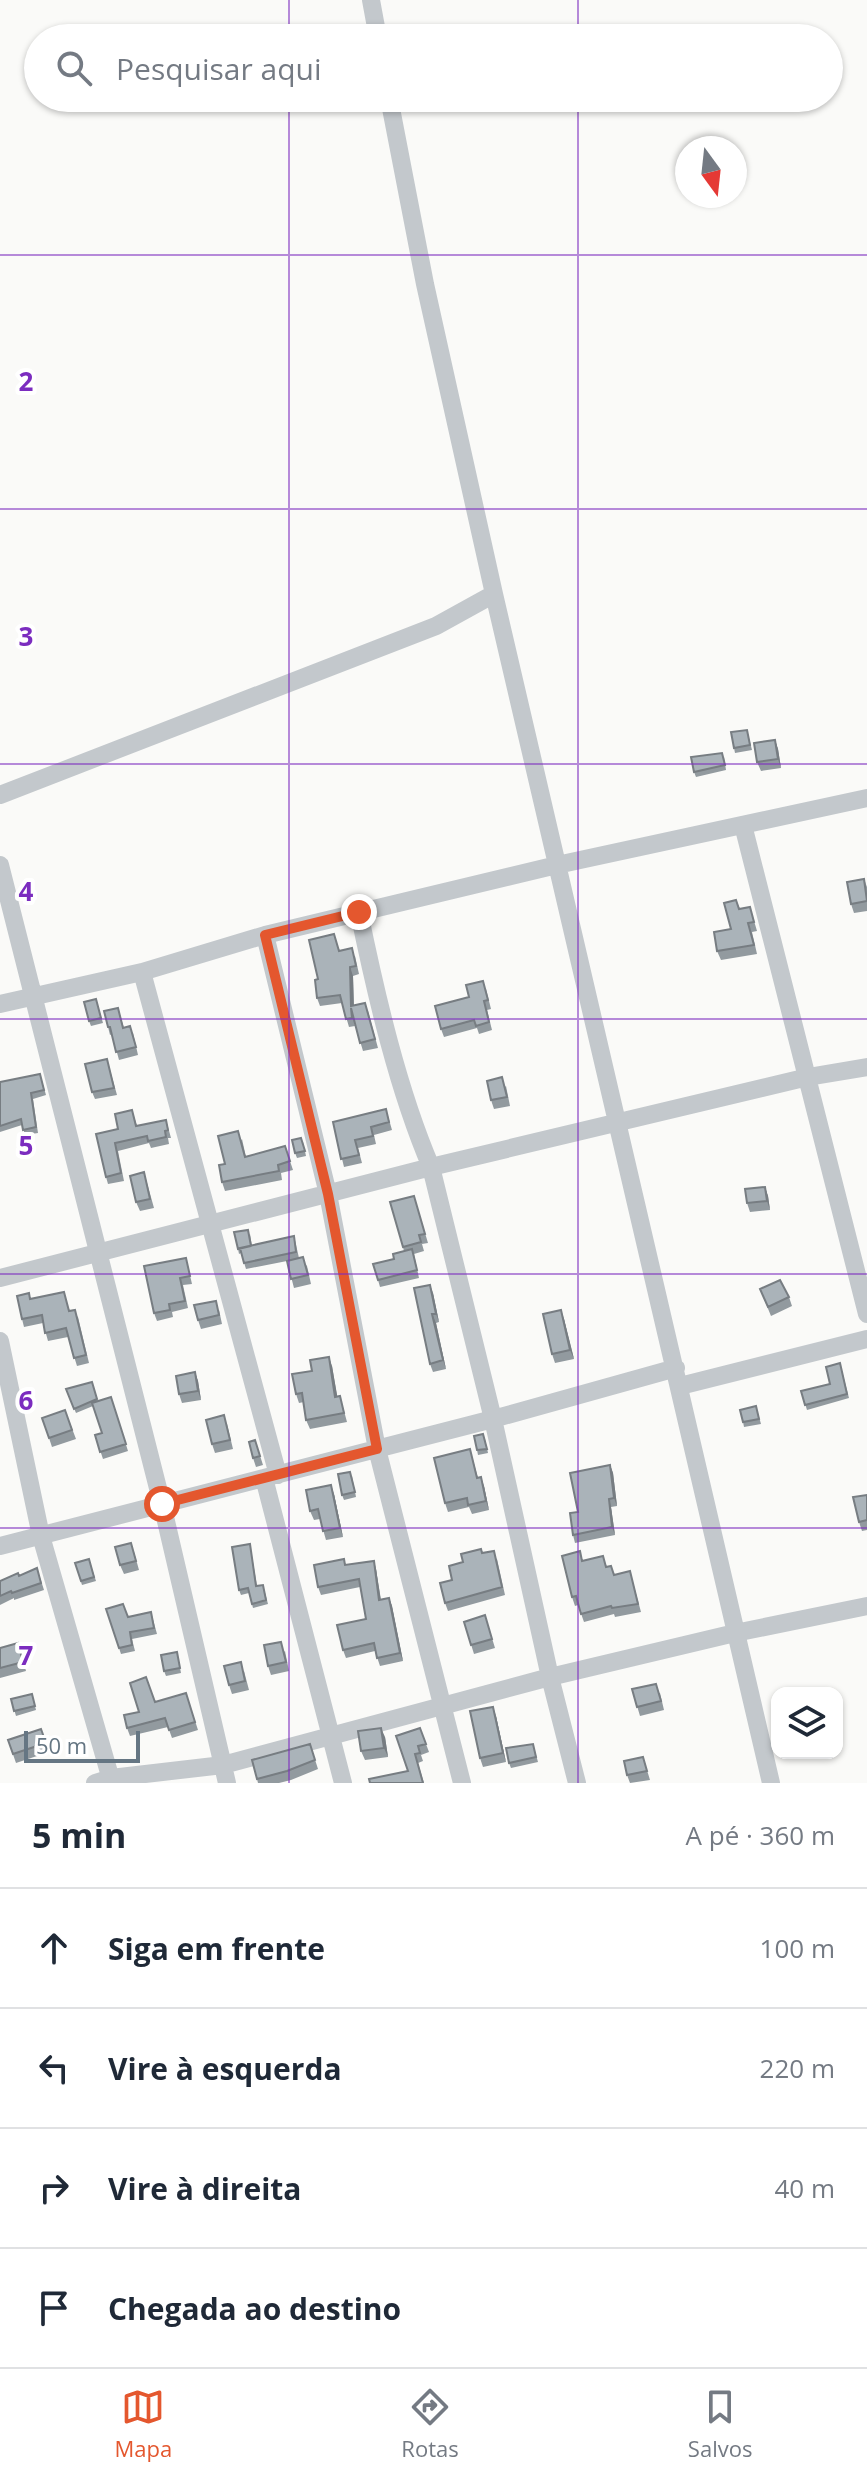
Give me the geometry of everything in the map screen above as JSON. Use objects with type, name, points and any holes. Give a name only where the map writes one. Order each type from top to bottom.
[{"type":"street","points":[[371,0],[375,24]]},
{"type":"street","points":[[392,112],[425,284],[494,594],[771,1783]]},
{"type":"street","points":[[0,795],[436,626],[494,594]]},
{"type":"street","points":[[0,1004],[142,972],[265,935],[359,912],[557,865],[867,798]]},
{"type":"street","points":[[743,825],[867,1314]]},
{"type":"street","points":[[0,865],[162,1504],[225,1774]]},
{"type":"street","points":[[359,912],[385,1021],[419,1138],[431,1167],[577,1783]]},
{"type":"street","points":[[265,935],[328,1194],[377,1449],[462,1783]]},
{"type":"street","points":[[142,972],[210,1226],[343,1783]]},
{"type":"street","points":[[0,1278],[431,1167],[808,1077],[867,1067]]},
{"type":"street","points":[[0,1546],[493,1419],[867,1339]]},
{"type":"street","points":[[0,1341],[41,1536],[106,1781],[225,1774],[332,1735],[550,1677],[735,1633],[867,1606]]},
{"type":"building","points":[[747,730],[750,745],[734,748],[731,732]]},
{"type":"building","points":[[775,740],[778,759],[757,762],[754,743]]},
{"type":"building","points":[[722,753],[725,765],[694,772],[691,757]]},
{"type":"building","points":[[864,879],[867,901],[851,904],[847,882]]},
{"type":"building","points":[[736,900],[739,909],[750,907],[754,922],[748,923],[754,945],[717,951],[714,932],[731,929],[724,903]]},
{"type":"building","points":[[334,934],[339,951],[352,948],[356,966],[350,967],[351,1006],[365,1003],[375,1039],[360,1043],[351,1008],[352,1018],[346,1019],[340,995],[317,998],[315,980],[318,979],[309,940]]},
{"type":"building","points":[[483,981],[489,1022],[476,1026],[474,1020],[441,1029],[435,1006],[469,997],[466,985]]},
{"type":"building","points":[[96,999],[101,1018],[89,1021],[84,1002]]},
{"type":"building","points":[[118,1008],[123,1028],[130,1026],[136,1047],[116,1052],[104,1011]]},
{"type":"building","points":[[107,1059],[114,1088],[92,1092],[85,1064]]},
{"type":"building","points":[[40,1074],[44,1090],[31,1093],[36,1127],[23,1130],[21,1119],[0,1126],[0,1082]]},
{"type":"building","points":[[502,1077],[507,1097],[491,1100],[487,1081]]},
{"type":"building","points":[[386,1109],[389,1122],[371,1127],[373,1136],[355,1140],[359,1155],[341,1159],[333,1122]]},
{"type":"building","points":[[132,1110],[136,1126],[166,1120],[166,1137],[148,1141],[147,1136],[115,1143],[121,1173],[106,1177],[96,1134],[118,1129],[115,1114]]},
{"type":"building","points":[[238,1131],[245,1157],[285,1146],[290,1161],[278,1165],[279,1171],[222,1182],[219,1165],[225,1164],[218,1136]]},
{"type":"building","points":[[301,1138],[305,1151],[295,1153],[292,1140]]},
{"type":"building","points":[[144,1172],[150,1199],[136,1202],[130,1176]]},
{"type":"building","points":[[765,1187],[767,1201],[747,1203],[745,1189]]},
{"type":"building","points":[[414,1196],[425,1234],[419,1235],[421,1242],[403,1247],[390,1202]]},
{"type":"building","points":[[248,1230],[251,1246],[238,1249],[234,1232]]},
{"type":"building","points":[[294,1236],[296,1252],[244,1263],[240,1248]]},
{"type":"building","points":[[412,1249],[417,1270],[378,1280],[373,1264],[394,1259],[393,1254]]},
{"type":"building","points":[[303,1257],[308,1275],[291,1279],[287,1261]]},
{"type":"building","points":[[186,1258],[190,1276],[180,1278],[185,1301],[169,1304],[170,1310],[154,1313],[144,1266]]},
{"type":"building","points":[[780,1280],[789,1297],[768,1307],[760,1289]]},
{"type":"building","points":[[430,1285],[436,1314],[432,1314],[443,1360],[430,1364],[414,1288]]},
{"type":"building","points":[[64,1292],[69,1311],[75,1310],[86,1355],[74,1358],[66,1328],[45,1333],[42,1315],[22,1319],[17,1296],[29,1293],[30,1299]]},
{"type":"building","points":[[216,1301],[219,1315],[198,1320],[194,1305]]},
{"type":"building","points":[[561,1310],[570,1350],[552,1354],[543,1314]]},
{"type":"building","points":[[329,1357],[335,1397],[340,1396],[344,1413],[306,1420],[302,1393],[296,1394],[292,1374],[312,1371],[310,1360]]},
{"type":"building","points":[[840,1363],[847,1394],[805,1405],[801,1391],[830,1384],[826,1367]]},
{"type":"building","points":[[195,1372],[198,1391],[179,1394],[176,1376]]},
{"type":"building","points":[[92,1382],[97,1399],[74,1409],[66,1389]]},
{"type":"building","points":[[111,1397],[126,1444],[100,1452],[95,1435],[102,1433],[92,1403]]},
{"type":"building","points":[[756,1406],[759,1419],[743,1422],[740,1410]]},
{"type":"building","points":[[65,1410],[72,1430],[49,1438],[42,1418]]},
{"type":"building","points":[[224,1415],[230,1440],[212,1444],[206,1420]]},
{"type":"building","points":[[483,1434],[487,1449],[477,1450],[474,1436]]},
{"type":"building","points":[[255,1440],[260,1456],[253,1458],[249,1442]]},
{"type":"building","points":[[470,1449],[486,1501],[468,1505],[467,1498],[445,1503],[434,1458]]},
{"type":"building","points":[[610,1465],[614,1498],[609,1499],[612,1527],[573,1535],[570,1513],[578,1512],[570,1473]]},
{"type":"building","points":[[350,1472],[355,1492],[342,1495],[338,1474]]},
{"type":"building","points":[[331,1485],[340,1528],[323,1531],[318,1509],[310,1511],[306,1490]]},
{"type":"building","points":[[867,1495],[867,1520],[859,1522],[853,1497]]},
{"type":"building","points":[[131,1543],[136,1561],[120,1565],[115,1547]]},
{"type":"building","points":[[250,1544],[256,1586],[263,1585],[266,1600],[252,1604],[248,1588],[239,1590],[232,1547]]},
{"type":"building","points":[[481,1549],[482,1553],[494,1551],[502,1587],[445,1603],[440,1583],[452,1580],[449,1566],[463,1562],[461,1554]]},
{"type":"building","points":[[580,1551],[582,1561],[603,1556],[606,1567],[611,1566],[614,1575],[630,1571],[638,1604],[611,1606],[581,1614],[576,1596],[572,1597],[562,1556]]},
{"type":"building","points":[[89,1559],[94,1577],[81,1581],[75,1563]]},
{"type":"building","points":[[344,1559],[345,1565],[374,1561],[379,1600],[389,1598],[400,1653],[377,1658],[374,1643],[343,1650],[337,1625],[366,1619],[359,1579],[318,1587],[314,1565]]},
{"type":"building","points":[[37,1568],[41,1583],[0,1596],[0,1581]]},
{"type":"building","points":[[123,1604],[128,1617],[151,1612],[154,1628],[130,1632],[132,1645],[119,1648],[106,1609]]},
{"type":"building","points":[[485,1615],[492,1639],[471,1645],[464,1622]]},
{"type":"building","points":[[281,1642],[286,1662],[268,1666],[264,1645]]},
{"type":"building","points":[[18,1643],[23,1662],[0,1668],[0,1648]]},
{"type":"building","points":[[177,1652],[180,1668],[164,1671],[161,1655]]},
{"type":"building","points":[[241,1662],[245,1681],[229,1685],[224,1666]]},
{"type":"building","points":[[146,1677],[155,1702],[186,1693],[195,1722],[169,1730],[165,1718],[127,1728],[124,1715],[139,1712],[130,1683]]},
{"type":"building","points":[[656,1684],[661,1701],[637,1707],[632,1689]]},
{"type":"building","points":[[32,1694],[35,1706],[14,1711],[11,1699]]},
{"type":"building","points":[[493,1707],[503,1753],[480,1758],[470,1711]]},
{"type":"building","points":[[381,1728],[384,1748],[361,1751],[358,1731]]},
{"type":"building","points":[[420,1728],[426,1744],[418,1746],[420,1753],[415,1754],[423,1783],[370,1783],[369,1779],[408,1771],[396,1736]]},
{"type":"building","points":[[41,1729],[46,1743],[13,1754],[8,1740]]},
{"type":"building","points":[[310,1744],[315,1760],[257,1779],[252,1760]]},
{"type":"building","points":[[533,1744],[536,1757],[509,1763],[506,1748]]},
{"type":"building","points":[[643,1757],[647,1771],[627,1775],[624,1761]]},
{"type":"route","points":[[162,1504],[377,1449],[328,1194],[265,935],[359,912]]}]
